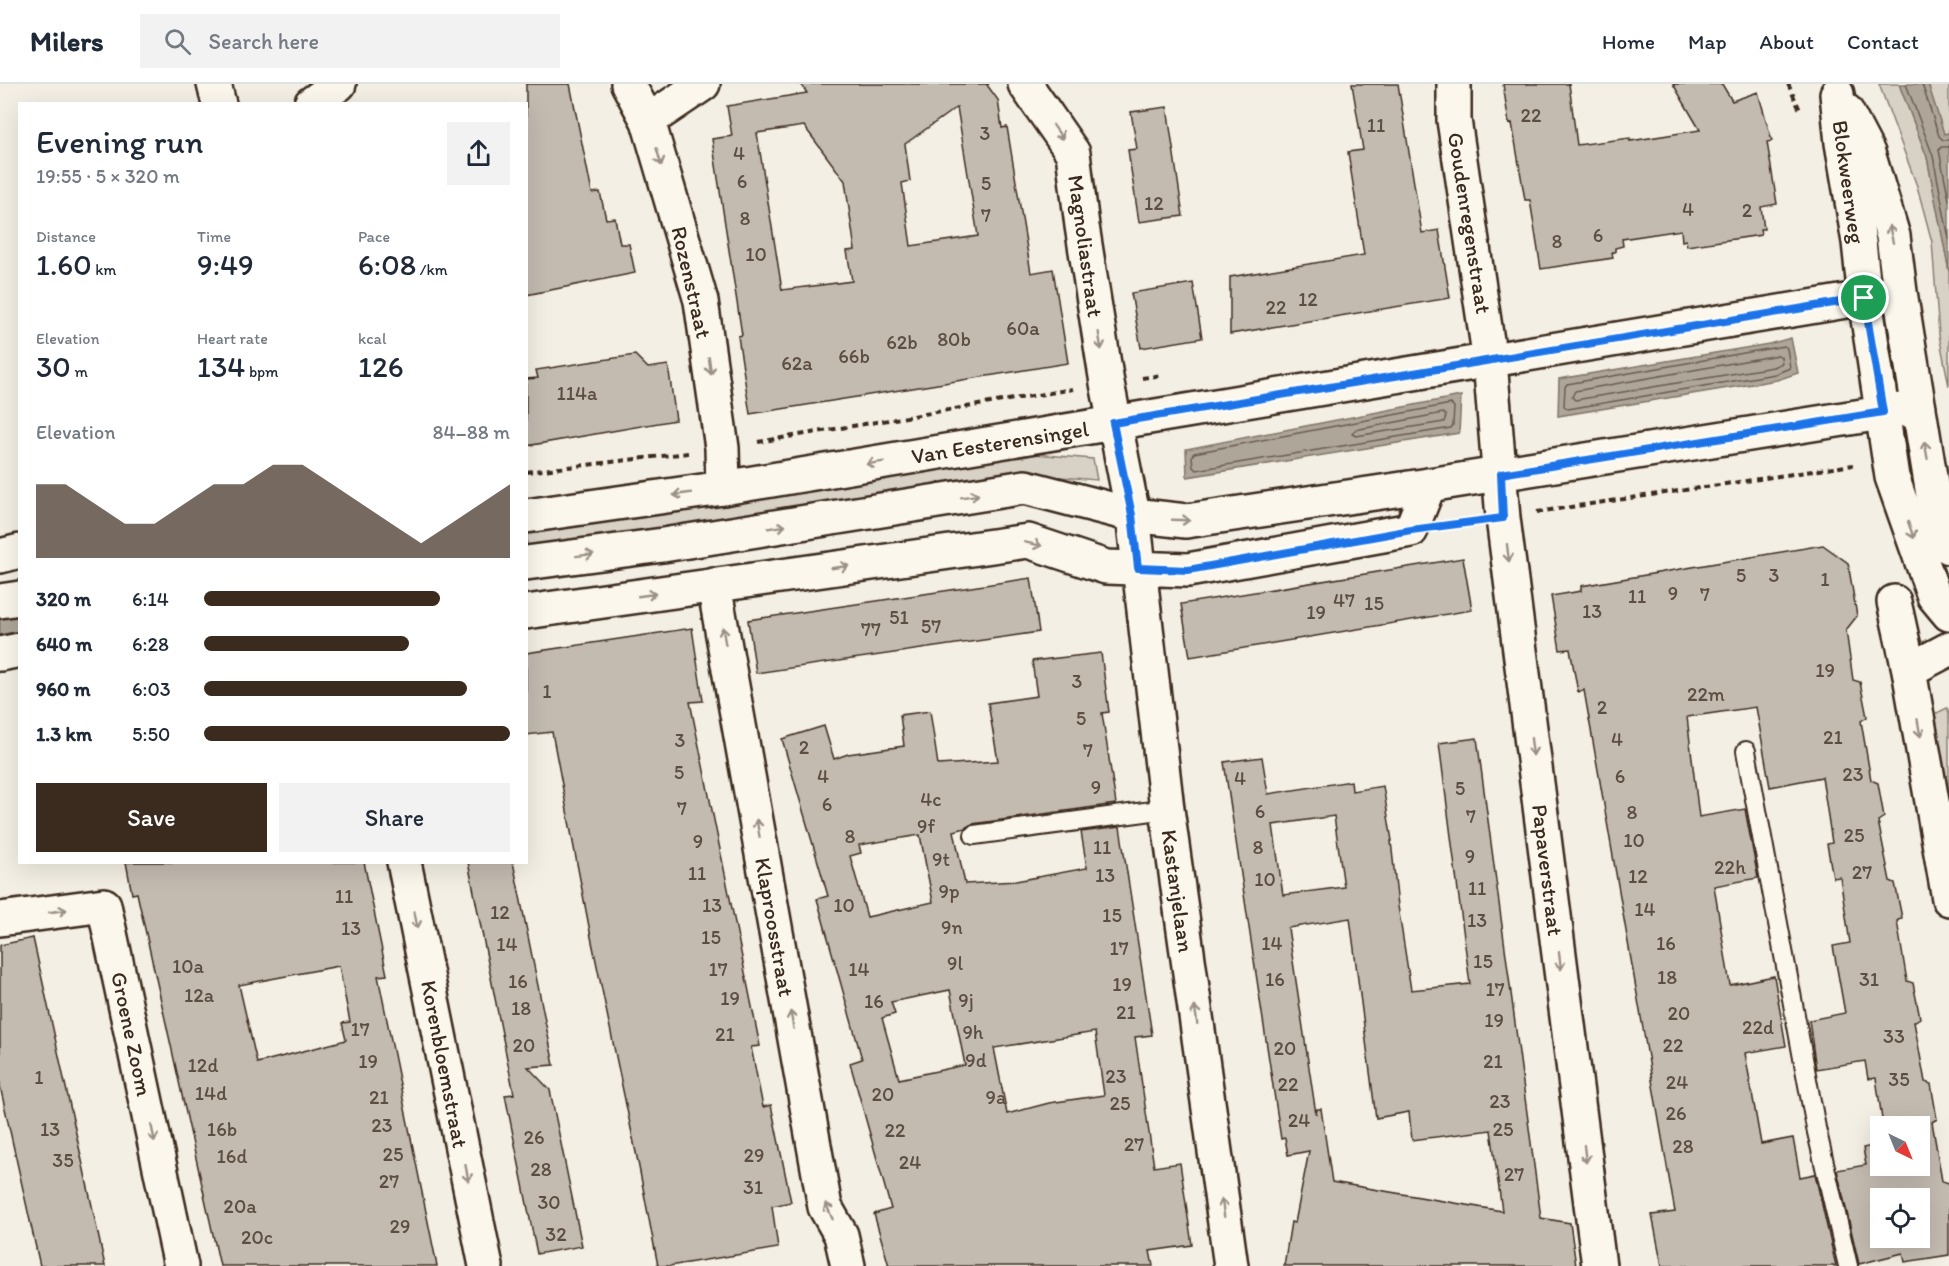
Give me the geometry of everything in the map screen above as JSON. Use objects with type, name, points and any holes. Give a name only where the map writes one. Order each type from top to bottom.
[{"type":"street","points":[[214,84],[218,102]]},
{"type":"street","points":[[314,102],[339,84]]},
{"type":"street","name":"Rozenstraat","points":[[628,84],[648,121],[701,301],[722,448],[723,488]]},
{"type":"street","points":[[648,121],[703,84]]},
{"type":"street","name":"Magnoliastraat","points":[[1025,84],[1073,153],[1113,423],[1132,515]]},
{"type":"street","name":"Goudenregenstraat","points":[[1454,84],[1454,120],[1490,361],[1501,474]]},
{"type":"street","name":"Blokweerweg","points":[[1835,89],[1868,153],[1893,236],[1933,495],[1949,547]]},
{"type":"street","name":"Blokweerweg","points":[[1835,89],[1892,477],[1934,596],[1949,615]]},
{"type":"street","name":"Van Eesterensingel","points":[[528,516],[723,488],[1900,292]]},
{"type":"street","points":[[528,563],[663,545],[1025,487],[1132,515],[1186,521],[1501,474],[1919,407]]},
{"type":"street","name":"Papaverstraat","points":[[1501,474],[1503,518],[1599,1266]]},
{"type":"street","points":[[528,612],[1028,541],[1106,567],[1188,570],[1411,530],[1430,485]]},
{"type":"street","name":"Kastanjelaan","points":[[1132,515],[1167,809],[1231,1266]]},
{"type":"street","points":[[0,556],[18,552]]},
{"type":"street","name":"Klaproosstraat","points":[[714,585],[825,1207],[841,1235],[848,1266]]},
{"type":"street","points":[[0,601],[18,598]]},
{"type":"street","points":[[1894,602],[1909,670],[1949,899]]},
{"type":"street","points":[[1909,670],[1949,649]]},
{"type":"street","points":[[0,654],[18,650]]},
{"type":"street","name":"Korenbloemstraat","points":[[404,864],[486,1266]]},
{"type":"street","name":"Groene Zoom","points":[[0,919],[104,905],[181,1266]]},
{"type":"lane","points":[[1746,751],[1816,1128],[1848,1266]]},
{"type":"lane","points":[[974,835],[1167,809]]},
{"type":"path","points":[[1411,530],[1857,464]]},
{"type":"shaded area","points":[[1879,84],[1899,84],[1927,157],[1949,271],[1949,386],[1939,335],[1932,242],[1917,186]]},
{"type":"shaded area","points":[[1928,84],[1949,84],[1949,133],[1944,134]]},
{"type":"shaded area","points":[[1023,453],[1093,459],[1097,480],[1026,474],[528,552],[528,531]]},
{"type":"shaded area","points":[[1947,708],[1949,714],[1949,814],[1929,717]]},
{"type":"water","points":[[1899,84],[1928,84],[1944,134],[1949,133],[1949,271],[1927,157]]},
{"type":"water","points":[[1791,338],[1798,373],[1777,380],[1558,416],[1559,379],[1769,344]]},
{"type":"water","points":[[1461,396],[1459,433],[1187,477],[1186,449]]},
{"type":"water","points":[[18,614],[18,631],[0,635],[0,618]]},
{"type":"building","points":[[526,84],[570,84],[592,193],[600,192],[606,219],[615,218],[620,244],[629,244],[635,273],[528,295],[528,102],[526,102]]},
{"type":"building","points":[[801,84],[989,84],[987,85],[998,100],[1002,128],[1007,127],[1031,273],[1053,269],[1068,363],[750,414],[738,336],[742,335],[712,139],[732,136],[727,106],[807,93]],"holes":[[[957,107],[978,236],[911,246],[902,183],[910,181],[905,144]],[[804,126],[845,181],[855,250],[847,251],[852,281],[782,290],[757,133]]]},
{"type":"building","points":[[1352,84],[1398,84],[1422,233],[1439,230],[1450,298],[1230,334],[1230,277],[1364,255],[1348,152],[1363,150]]},
{"type":"building","points":[[1503,84],[1569,84],[1577,145],[1630,138],[1630,141],[1700,130],[1673,84],[1722,84],[1732,101],[1758,92],[1772,141],[1767,142],[1777,204],[1761,207],[1764,229],[1760,229],[1761,235],[1687,246],[1686,240],[1682,241],[1681,230],[1622,239],[1623,246],[1615,248],[1615,252],[1612,252],[1613,258],[1541,269],[1530,200],[1525,200]]},
{"type":"building","points":[[1167,107],[1183,216],[1139,222],[1128,150],[1137,149],[1131,112]]},
{"type":"building","points":[[1193,283],[1202,338],[1141,348],[1131,293]]},
{"type":"building","points":[[635,355],[648,368],[668,365],[676,420],[528,446],[528,379],[538,378],[536,370]]},
{"type":"building","points":[[1823,545],[1848,563],[1857,616],[1846,630],[1853,680],[1860,682],[1867,717],[1861,721],[1871,780],[1878,783],[1884,817],[1878,821],[1890,881],[1895,883],[1902,918],[1897,921],[1907,981],[1913,983],[1920,1018],[1914,1022],[1925,1082],[1931,1084],[1937,1119],[1932,1122],[1942,1181],[1949,1183],[1949,1255],[1905,1262],[1903,1253],[1859,1264],[1837,1170],[1866,1165],[1863,1148],[1870,1146],[1870,1176],[1930,1176],[1930,1116],[1882,1116],[1876,1078],[1868,1079],[1865,1061],[1816,1069],[1809,1020],[1845,1013],[1833,946],[1850,943],[1840,877],[1833,878],[1827,844],[1832,843],[1822,777],[1770,787],[1756,707],[1687,717],[1699,817],[1745,809],[1758,878],[1714,886],[1730,985],[1774,976],[1786,1046],[1745,1053],[1761,1144],[1793,1138],[1800,1177],[1815,1174],[1836,1266],[1662,1266],[1652,1215],[1675,1212],[1584,690],[1578,692],[1570,649],[1560,650],[1551,596],[1581,591],[1581,586]]},
{"type":"building","points":[[1463,558],[1472,610],[1190,657],[1181,604]]},
{"type":"building","points":[[1031,578],[1039,632],[756,673],[748,620]]},
{"type":"building","points":[[692,628],[703,701],[690,702],[760,1046],[751,1047],[763,1107],[771,1105],[791,1202],[772,1206],[778,1248],[658,1266],[552,732],[528,735],[528,653]]},
{"type":"building","points":[[1101,653],[1109,712],[1102,713],[1116,804],[972,824],[954,831],[965,884],[1016,881],[1087,868],[1081,832],[1120,827],[1152,1035],[1135,1037],[1154,1167],[1180,1163],[1192,1245],[1150,1251],[1153,1266],[889,1266],[874,1214],[891,1209],[850,1063],[862,1059],[817,899],[828,896],[782,739],[824,726],[834,759],[848,754],[904,746],[900,715],[930,711],[938,765],[998,761],[988,703],[1037,696],[1032,661]],"holes":[[[920,835],[933,902],[867,917],[850,856],[861,853],[859,845]],[[950,990],[965,1065],[899,1079],[882,1018],[895,1014],[891,1002]],[[1095,1032],[1104,1095],[1049,1103],[1007,1114],[994,1048]]]},
{"type":"building","points":[[1477,738],[1541,1218],[1570,1223],[1576,1266],[1284,1266],[1291,1222],[1295,1223],[1309,1151],[1288,1155],[1285,1138],[1281,1139],[1224,762],[1262,757],[1268,794],[1351,781],[1352,791],[1383,786],[1411,990],[1470,984],[1439,743]],"holes":[[[1334,816],[1344,887],[1283,895],[1273,825]],[[1350,918],[1376,1118],[1409,1112],[1412,1140],[1491,1130],[1502,1211],[1332,1182],[1321,1109],[1317,1109],[1316,1114],[1288,928]]]},
{"type":"building","points":[[126,864],[364,864],[387,975],[378,976],[437,1266],[220,1266],[137,893],[132,894]],"holes":[[[339,966],[350,1022],[342,1023],[346,1040],[257,1063],[239,985]]]},
{"type":"building","points":[[468,864],[513,864],[554,1065],[528,1067],[550,1090],[582,1246],[537,1254],[505,1095],[514,1094]]},
{"type":"building","points":[[33,938],[105,1266],[40,1266],[0,1086],[0,945]]},
{"type":"route","points":[[1864,298],[1883,412],[1501,474],[1503,518],[1411,530],[1188,570],[1138,568],[1132,515],[1113,423],[1864,298]]}]
